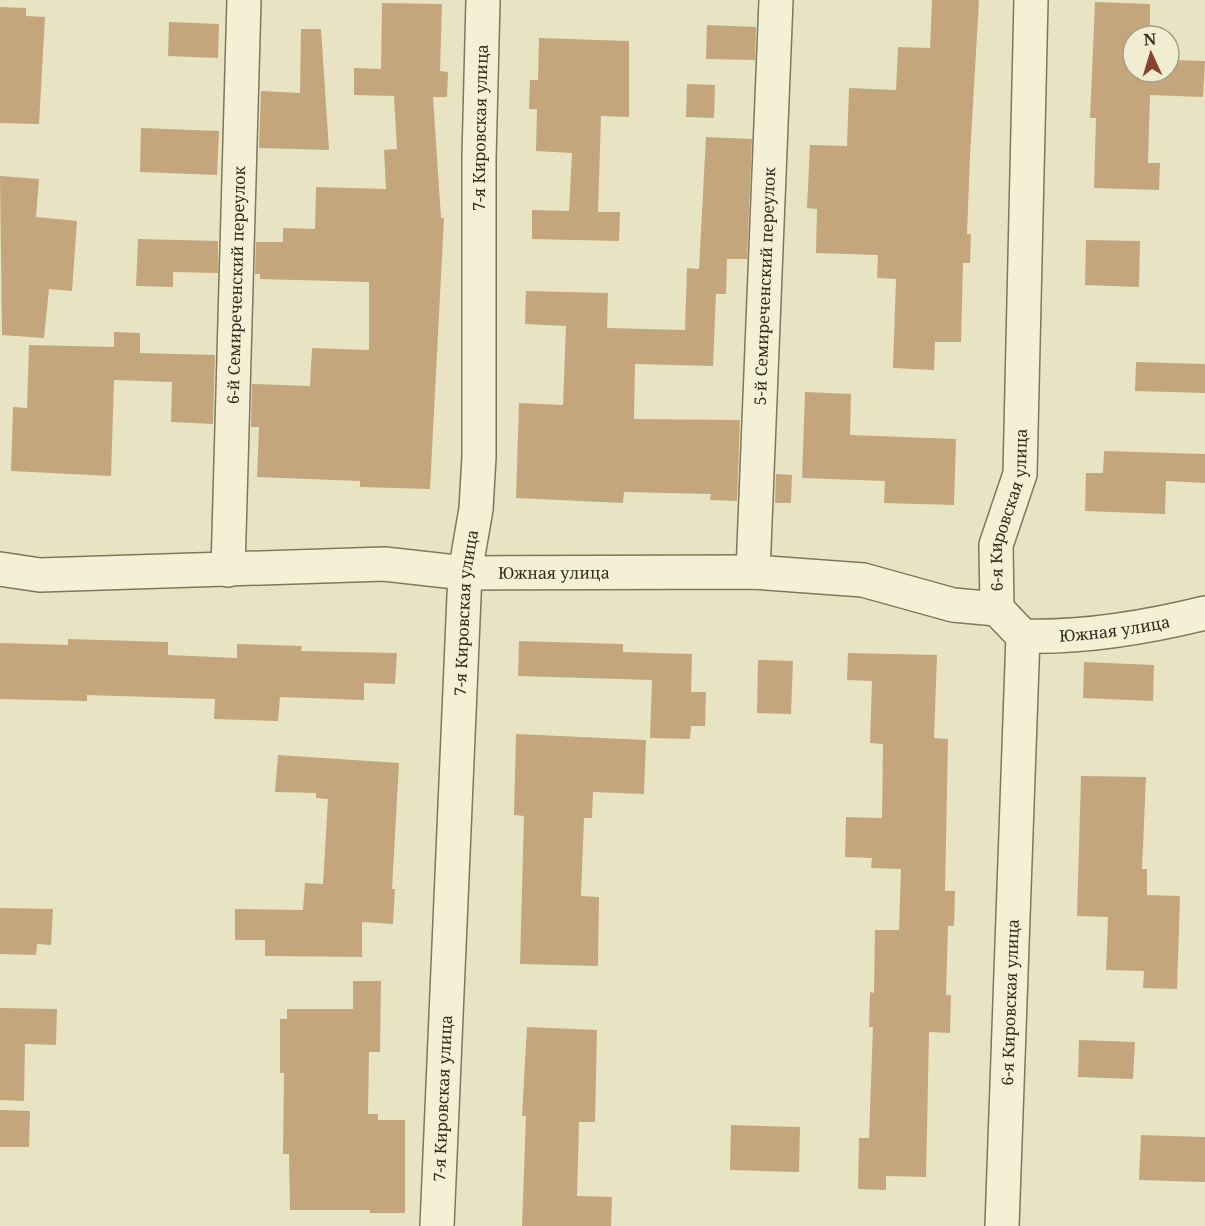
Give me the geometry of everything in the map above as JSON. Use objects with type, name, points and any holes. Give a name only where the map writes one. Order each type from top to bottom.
[{"type":"street","name":"6-й Семиреченский переулок","points":[[228,570],[244,0]]},
{"type":"street","name":"7-я Кировская улица","points":[[437,1226],[465,573],[476,509],[479,457],[479,158],[483,0]]},
{"type":"street","name":"5-й Семиреченский переулок","points":[[753,572],[776,0]]},
{"type":"street","name":"6-я Кировская улица","points":[[1002,1226],[1023,636],[997,609],[996,544],[1020,474],[1031,0]]},
{"type":"street","name":"Южная улица","points":[[0,570],[40,575],[384,564],[465,573],[753,572],[863,580],[953,605],[997,609]]},
{"type":"street","name":"Южная улица","points":[[1023,636],[1048,637],[1146,628],[1205,613]]},
{"type":"building","points":[[932,0],[979,0],[967,234],[971,234],[970,263],[963,263],[961,342],[935,342],[934,370],[893,368],[896,279],[877,278],[878,255],[816,253],[817,209],[807,208],[810,145],[847,146],[849,88],[896,90],[898,47],[930,48]]},
{"type":"building","points":[[1095,2],[1150,4],[1150,24],[1121,24],[1121,84],[1181,84],[1181,60],[1205,61],[1203,97],[1150,95],[1148,163],[1160,163],[1159,190],[1094,188],[1096,118],[1090,118]]},
{"type":"building","points":[[382,3],[442,4],[440,71],[448,72],[447,97],[433,97],[441,218],[444,218],[430,489],[360,487],[360,481],[257,477],[259,427],[251,427],[252,384],[310,386],[312,348],[369,350],[369,282],[260,279],[260,274],[255,274],[256,242],[283,242],[283,228],[315,229],[316,187],[386,189],[384,150],[397,149],[394,96],[354,95],[354,68],[381,69]]},
{"type":"building","points":[[0,7],[26,8],[26,16],[45,17],[39,124],[0,123]]},
{"type":"building","points":[[169,22],[219,24],[218,58],[168,56]]},
{"type":"building","points":[[707,25],[756,27],[755,60],[706,59]]},
{"type":"building","points":[[301,29],[321,29],[329,150],[259,148],[261,91],[300,93]]},
{"type":"building","points":[[539,38],[629,41],[629,117],[601,116],[598,212],[620,212],[619,241],[532,239],[532,210],[569,211],[572,153],[536,151],[537,109],[529,109],[530,80],[538,80]]},
{"type":"building","points":[[687,84],[715,85],[714,118],[686,117]]},
{"type":"building","points":[[141,128],[219,131],[217,175],[140,172]]},
{"type":"building","points":[[706,137],[752,139],[747,259],[727,259],[726,294],[716,294],[713,366],[635,364],[634,419],[740,420],[737,501],[710,500],[711,494],[624,492],[623,503],[516,498],[519,403],[563,405],[566,326],[525,324],[526,291],[608,293],[607,328],[685,330],[687,268],[699,269]]},
{"type":"building","points":[[0,176],[39,179],[36,217],[77,221],[72,291],[49,289],[44,338],[2,335]]},
{"type":"building","points":[[138,239],[218,241],[218,273],[173,272],[173,287],[136,286]]},
{"type":"building","points":[[1086,240],[1140,241],[1139,287],[1085,285]]},
{"type":"building","points":[[114,332],[140,333],[140,353],[215,355],[213,424],[171,422],[172,382],[114,380],[111,476],[11,471],[13,407],[27,408],[29,345],[114,347]]},
{"type":"building","points":[[1136,362],[1205,364],[1205,393],[1135,391]]},
{"type":"building","points":[[805,392],[851,394],[850,435],[956,439],[954,505],[884,503],[885,481],[802,478]]},
{"type":"building","points":[[1104,451],[1205,454],[1205,483],[1166,481],[1165,514],[1085,511],[1086,473],[1103,473]]},
{"type":"building","points":[[776,474],[792,475],[791,503],[775,503]]},
{"type":"building","points":[[68,639],[168,642],[168,655],[237,658],[237,644],[302,646],[301,651],[397,653],[395,684],[364,683],[364,700],[280,697],[278,721],[214,719],[215,699],[87,695],[87,701],[0,699],[0,643],[68,645]]},
{"type":"building","points":[[519,641],[623,644],[623,652],[692,654],[691,692],[706,692],[705,726],[691,726],[690,739],[650,738],[652,680],[518,676]]},
{"type":"building","points":[[848,653],[937,655],[934,738],[948,739],[945,891],[955,891],[954,926],[948,926],[946,995],[951,995],[950,1033],[929,1032],[926,1177],[886,1176],[886,1190],[858,1189],[859,1138],[869,1138],[873,1027],[869,1027],[870,992],[874,993],[875,930],[899,930],[901,869],[871,868],[872,858],[845,857],[846,817],[882,818],[883,744],[870,743],[872,681],[847,680]]},
{"type":"building","points":[[758,660],[793,661],[791,714],[757,713]]},
{"type":"building","points":[[1084,662],[1154,665],[1153,701],[1083,698]]},
{"type":"building","points":[[516,734],[646,740],[644,794],[593,792],[592,818],[584,818],[581,896],[599,897],[598,966],[520,964],[524,816],[514,815]]},
{"type":"building","points":[[278,755],[399,763],[392,889],[395,889],[393,924],[362,922],[362,957],[265,956],[265,940],[235,940],[235,909],[303,910],[305,883],[323,884],[328,799],[316,798],[316,793],[275,792]]},
{"type":"building","points":[[1081,776],[1146,777],[1142,869],[1147,869],[1147,895],[1180,896],[1177,989],[1143,988],[1144,971],[1106,970],[1108,917],[1077,916]]},
{"type":"building","points":[[0,908],[53,909],[51,945],[37,944],[36,955],[0,954]]},
{"type":"building","points":[[353,981],[381,981],[380,1052],[369,1052],[368,1114],[378,1114],[378,1120],[405,1120],[405,1213],[370,1213],[370,1210],[290,1210],[289,1154],[283,1154],[284,1073],[280,1073],[280,1019],[287,1019],[287,1009],[353,1009]]},
{"type":"building","points":[[0,1008],[57,1009],[56,1045],[25,1044],[24,1101],[0,1100]]},
{"type":"building","points":[[527,1027],[597,1030],[595,1122],[579,1122],[577,1196],[612,1197],[611,1226],[522,1226],[526,1116],[522,1116]]},
{"type":"building","points":[[1079,1040],[1135,1042],[1133,1079],[1078,1077]]},
{"type":"building","points":[[0,1110],[30,1111],[29,1147],[0,1147]]},
{"type":"building","points":[[731,1125],[800,1127],[799,1172],[730,1170]]},
{"type":"building","points":[[1141,1135],[1205,1137],[1205,1182],[1139,1180]]}]
